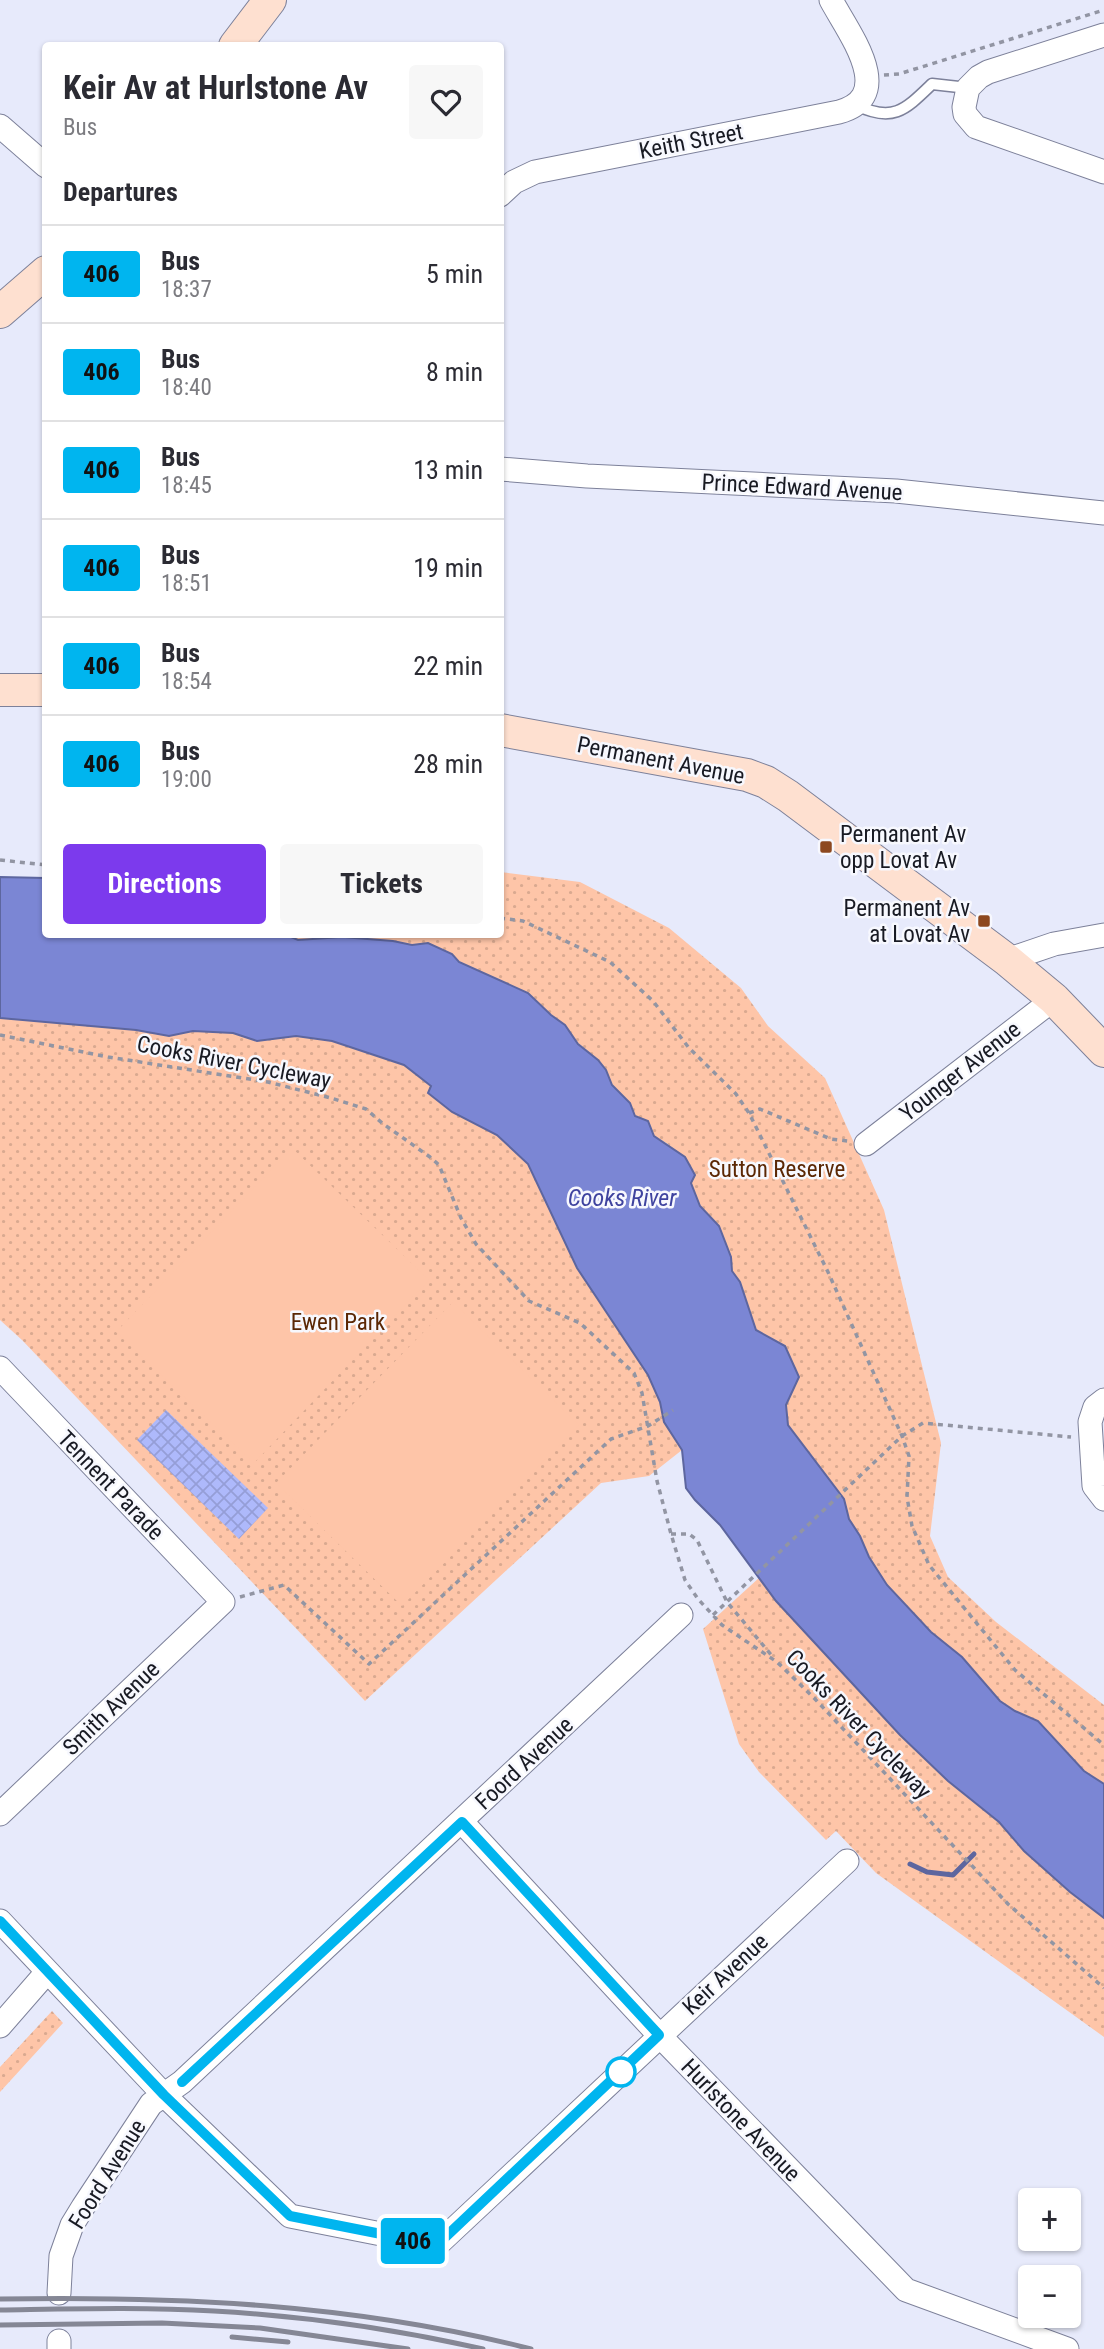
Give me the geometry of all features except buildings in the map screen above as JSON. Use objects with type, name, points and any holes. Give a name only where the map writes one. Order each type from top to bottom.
[{"type":"main road","points":[[238,42],[270,0]]},
{"type":"main road","points":[[0,312],[42,275]]},
{"type":"main road","points":[[0,690],[42,690]]},
{"type":"main road","name":"Permanent Avenue","points":[[504,731],[734,773],[766,782],[1007,960],[1054,999],[1104,1051]]},
{"type":"street","points":[[831,0],[865,62],[867,89],[856,106]]},
{"type":"street","points":[[1104,35],[988,72],[968,88],[964,102],[965,114],[976,127],[1104,172]]},
{"type":"street","name":"Keith Street","points":[[504,191],[514,182],[535,172],[839,112],[856,106]]},
{"type":"street","points":[[0,126],[42,163]]},
{"type":"street","name":"Prince Edward Avenue","points":[[504,469],[587,477],[896,491],[1104,513]]},
{"type":"street","points":[[1007,960],[1054,944],[1104,935]]},
{"type":"street","name":"Younger Avenue","points":[[866,1144],[1054,999]]},
{"type":"street","name":"Tennent Parade","points":[[0,1368],[223,1602]]},
{"type":"street","points":[[1104,1400],[1095,1407],[1090,1422],[1094,1486],[1104,1499]]},
{"type":"street","name":"Smith Avenue","points":[[0,1814],[223,1602]]},
{"type":"street","name":"Foord Avenue","points":[[59,2293],[61,2256],[72,2225],[151,2104],[182,2082],[681,1615]]},
{"type":"street","name":"Hurlstone Avenue","points":[[462,1822],[659,2035],[906,2290],[1067,2349]]},
{"type":"street","name":"Keir Avenue","points":[[164,2095],[290,2216],[437,2245],[847,1861]]},
{"type":"street","points":[[0,1922],[164,2095]]},
{"type":"street","points":[[0,2026],[47,1972]]},
{"type":"lane","points":[[856,106],[873,114],[893,114],[910,105],[932,84],[968,88]]},
{"type":"path","points":[[868,76],[899,74],[1104,10]]},
{"type":"path","points":[[0,860],[42,865]]},
{"type":"path","points":[[504,918],[523,920],[610,962],[653,1001],[689,1048],[736,1094],[749,1113],[828,1272],[902,1436],[909,1456],[907,1497],[912,1527],[929,1565],[1015,1670],[1104,1745]]},
{"type":"path","name":"Cooks River Cycleway","points":[[0,1035],[108,1057],[268,1082],[331,1098],[366,1109],[382,1124],[439,1165],[461,1218],[476,1244],[529,1301],[580,1323],[634,1373],[642,1393],[657,1481],[685,1580],[712,1615],[722,1625],[777,1662],[1008,1903],[1104,1988]]},
{"type":"path","points":[[749,1113],[761,1109],[831,1139],[866,1144]]},
{"type":"path","points":[[223,1602],[284,1586],[369,1664],[611,1438],[648,1426],[673,1410]]},
{"type":"path","points":[[712,1615],[902,1436],[923,1423],[1063,1437],[1090,1436]]},
{"type":"path","points":[[671,1534],[690,1534],[697,1540],[727,1602],[777,1662]]},
{"type":"green space","name":"Sutton Reserve","points":[[504,872],[580,882],[669,928],[741,988],[768,1026],[825,1078],[884,1210],[941,1443],[930,1536],[948,1577],[996,1622],[1104,1705],[1104,1784],[1084,1771],[1038,1721],[1000,1701],[962,1657],[931,1632],[887,1585],[849,1519],[844,1499],[788,1425],[786,1405],[794,1385],[768,1338],[756,1330],[740,1283],[732,1271],[731,1257],[719,1226],[700,1206],[691,1183],[668,1144],[654,1136],[648,1121],[635,1116],[630,1103],[611,1085],[606,1070],[598,1060],[578,1043],[565,1025],[459,961],[452,954],[428,943],[412,945],[355,938],[504,938]]},
{"type":"green space","name":"Sutton Reserve","points":[[292,938],[327,938],[298,940]]},
{"type":"green space","name":"Ewen Park","points":[[0,1018],[136,1030],[169,1036],[193,1031],[233,1033],[258,1041],[296,1036],[332,1041],[404,1065],[431,1086],[428,1093],[497,1135],[528,1164],[577,1268],[648,1375],[660,1402],[664,1422],[682,1450],[649,1476],[601,1483],[365,1701],[0,1320]]},
{"type":"green space","points":[[292,1148],[429,1280],[254,1463],[116,1332]]},
{"type":"green space","points":[[453,1302],[579,1425],[402,1606],[276,1483]]},
{"type":"green space","points":[[760,1577],[776,1601],[900,1735],[948,1781],[999,1822],[1024,1851],[1104,1918],[1104,2037],[876,1873],[836,1831],[826,1840],[759,1772],[739,1744],[703,1629]]},
{"type":"green space","points":[[52,2011],[63,2023],[0,2092],[0,2067]]},
{"type":"water","name":"Cooks River","points":[[0,877],[42,878],[42,938],[355,938],[412,945],[428,943],[452,954],[459,962],[528,993],[565,1025],[578,1044],[598,1060],[612,1085],[630,1103],[635,1116],[648,1121],[654,1136],[685,1157],[695,1175],[691,1183],[700,1206],[719,1226],[731,1257],[732,1271],[740,1282],[756,1330],[785,1346],[799,1377],[786,1405],[788,1425],[844,1499],[849,1519],[887,1585],[931,1632],[962,1657],[1000,1701],[1038,1721],[1084,1771],[1104,1784],[1104,1918],[1024,1851],[999,1822],[948,1781],[900,1735],[776,1601],[720,1525],[695,1500],[686,1488],[682,1450],[664,1422],[660,1402],[648,1375],[577,1268],[528,1164],[497,1135],[452,1112],[428,1093],[431,1086],[404,1065],[332,1041],[296,1036],[257,1041],[233,1033],[193,1031],[169,1036],[136,1030],[0,1018]]},
{"type":"waterway","points":[[910,1864],[927,1872],[953,1875],[974,1854]]},
{"type":"railway","points":[[0,2299],[134,2299],[267,2306],[399,2322],[531,2349]]},
{"type":"railway","points":[[0,2310],[134,2309],[248,2313],[349,2324],[483,2349]]},
{"type":"railway","points":[[0,2325],[162,2323],[260,2328],[408,2349]]},
{"type":"railway","points":[[232,2337],[288,2342]]},
{"type":"bus line","name":"406","points":[[0,1921],[164,2095],[290,2216],[437,2245],[659,2035],[462,1822],[182,2082]]},
{"type":"place","name":"Permanent Av opp Lovat Av","points":[[826,847]]},
{"type":"place","name":"Permanent Av at Lovat Av","points":[[984,921]]}]
